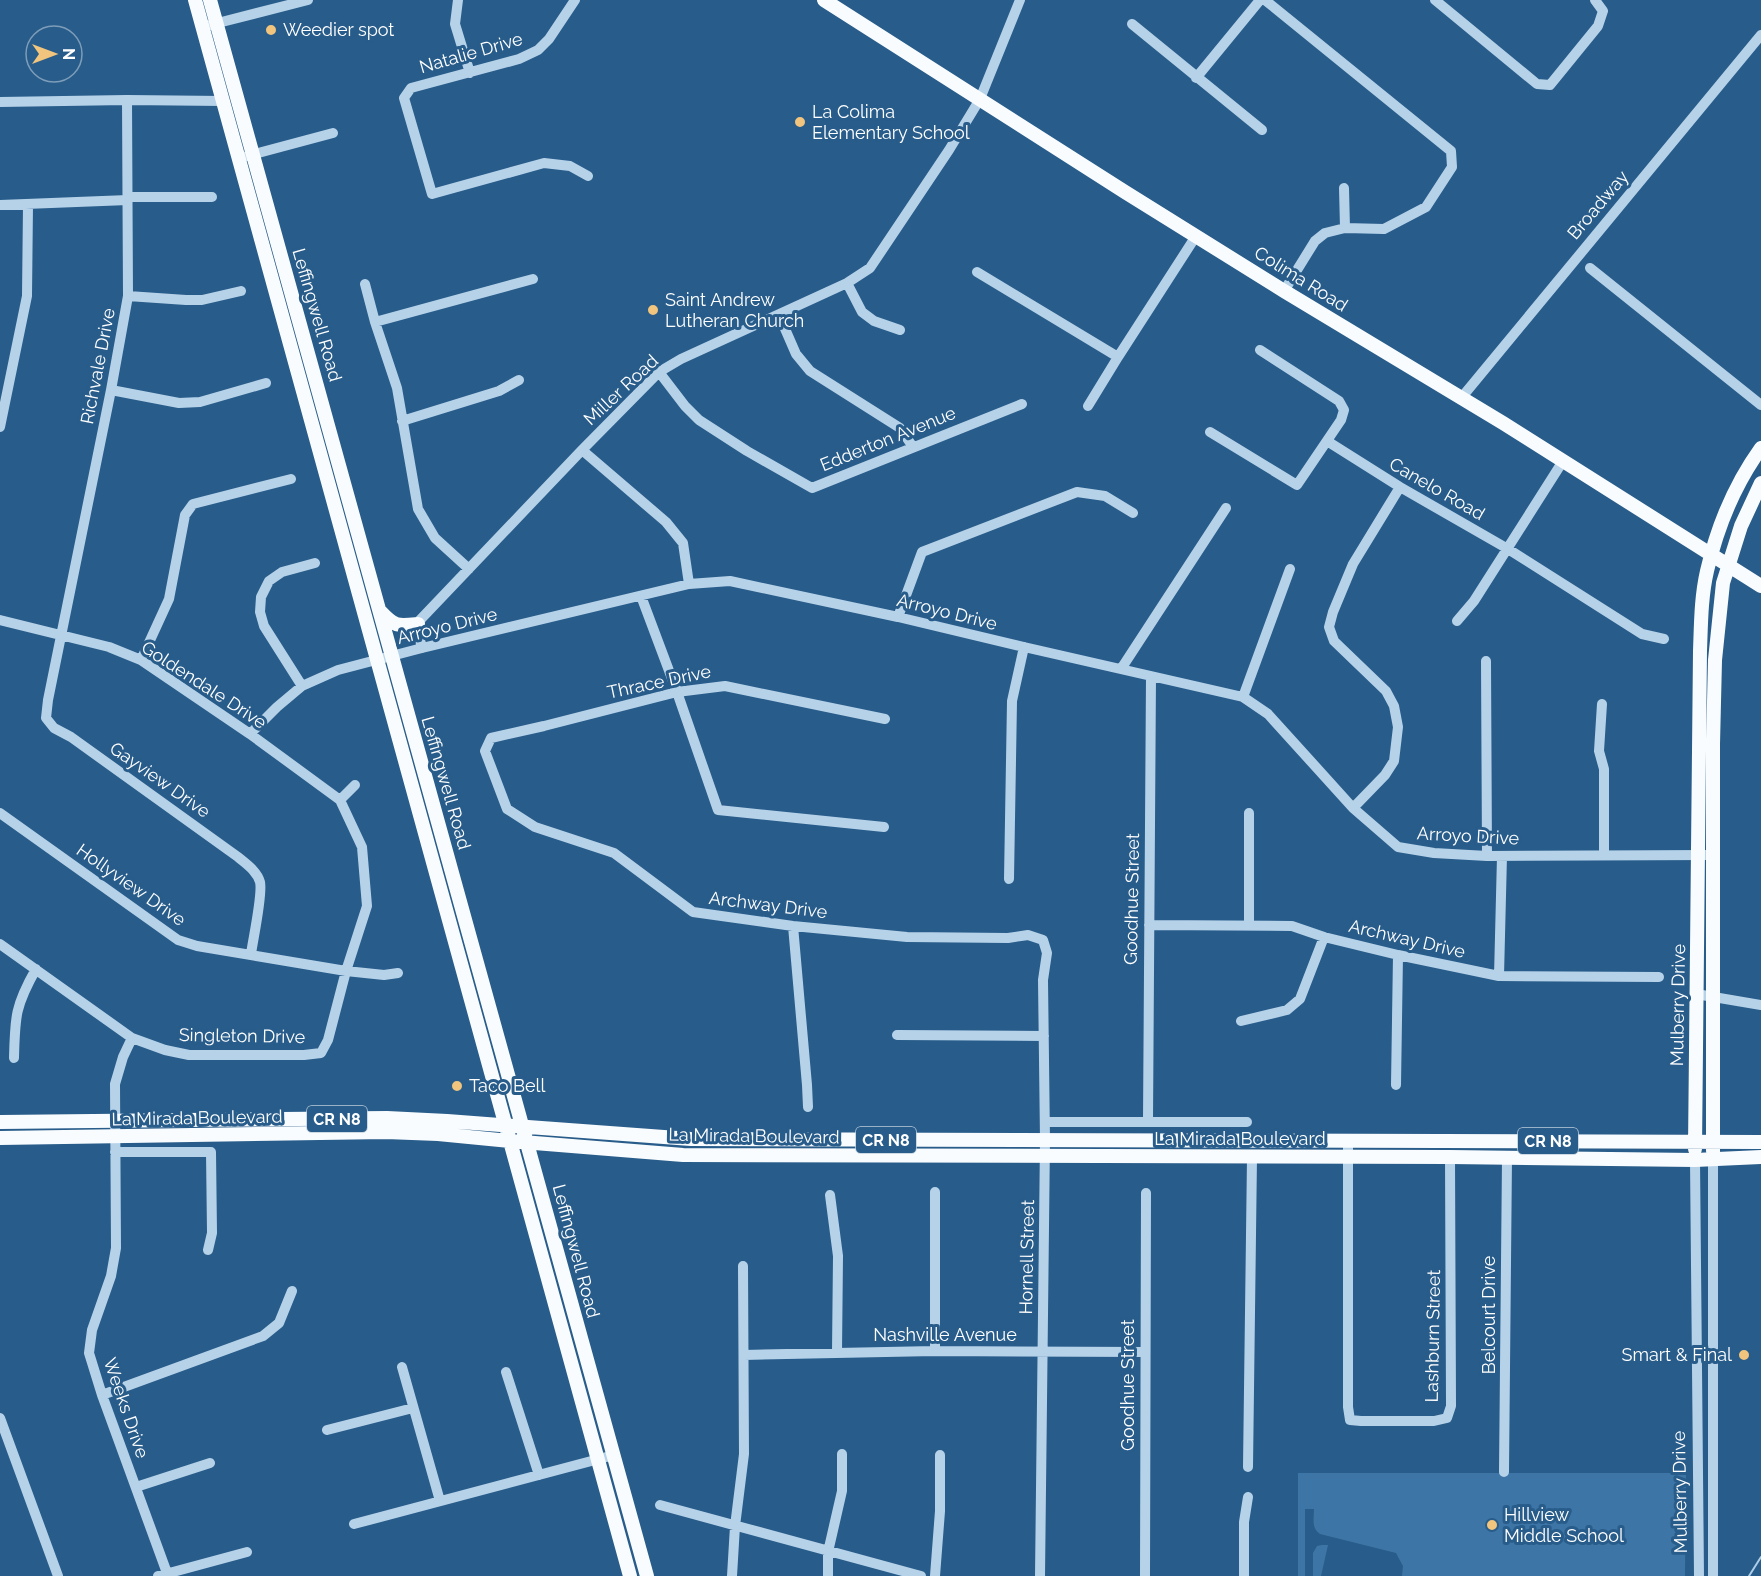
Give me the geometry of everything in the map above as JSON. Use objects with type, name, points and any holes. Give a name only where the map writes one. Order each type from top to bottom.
[{"type":"main road","name":"Leffingwell Road","points":[[195,0],[630,1576]]},
{"type":"main road","name":"Leffingwell Road","points":[[210,0],[647,1576]]},
{"type":"main road","name":"Colima Road","points":[[824,0],[1196,236],[1462,397],[1761,586]]},
{"type":"main road","name":"Mulberry Drive","points":[[1695,1160],[1701,609],[1707,572],[1718,531],[1740,482],[1761,448]]},
{"type":"main road","name":"Mulberry Drive","points":[[1713,1159],[1715,660],[1727,564],[1761,483]]},
{"type":"main road","points":[[380,611],[394,625],[418,624]]},
{"type":"main road","name":"La Mirada Boulevard","points":[[0,1122],[387,1118],[691,1139],[1761,1142]]},
{"type":"main road","name":"La Mirada Boulevard","points":[[0,1138],[386,1132],[438,1134],[510,1142],[684,1155],[1695,1160],[1761,1157]]},
{"type":"street","points":[[202,27],[308,0]]},
{"type":"street","points":[[458,0],[455,24],[470,73]]},
{"type":"street","name":"Natalie Drive","points":[[575,0],[549,39],[538,50],[470,73],[411,88],[404,98],[432,194],[544,163],[570,166],[588,176]]},
{"type":"street","name":"Miller Road","points":[[418,624],[659,372],[681,359],[847,283],[870,268],[949,150],[980,99],[1020,0]]},
{"type":"street","points":[[1196,78],[1262,0],[1450,151],[1452,167],[1426,207],[1384,229],[1345,228],[1325,233],[1315,241],[1284,291]]},
{"type":"street","points":[[1435,0],[1537,84],[1550,85],[1598,26],[1603,11],[1595,0]]},
{"type":"street","points":[[1132,24],[1262,130]]},
{"type":"street","name":"Broadway","points":[[1462,397],[1761,35]]},
{"type":"street","name":"Richvale Drive","points":[[60,634],[111,390],[128,296],[127,100]]},
{"type":"street","points":[[0,102],[223,101]]},
{"type":"street","points":[[238,158],[333,133]]},
{"type":"street","points":[[1344,188],[1345,228]]},
{"type":"street","points":[[0,205],[128,198],[212,197]]},
{"type":"street","points":[[0,427],[27,296],[28,205]]},
{"type":"street","points":[[1088,406],[1196,236]]},
{"type":"street","points":[[1590,268],[1761,405]]},
{"type":"street","points":[[977,272],[1118,357]]},
{"type":"street","points":[[375,322],[533,279]]},
{"type":"street","points":[[847,283],[862,312],[874,321],[900,330]]},
{"type":"street","points":[[365,284],[397,388],[418,509],[435,538],[469,569]]},
{"type":"street","points":[[128,296],[202,300],[241,291]]},
{"type":"street","points":[[779,315],[796,354],[810,371],[900,428],[913,447]]},
{"type":"street","points":[[1210,432],[1297,485],[1341,420],[1344,410],[1339,401],[1260,350]]},
{"type":"street","name":"Edderton Avenue","points":[[659,372],[699,420],[747,451],[812,488],[1023,404]]},
{"type":"street","points":[[402,421],[499,390],[519,380]]},
{"type":"street","points":[[111,390],[179,403],[200,402],[266,383]]},
{"type":"street","name":"Canelo Road","points":[[1327,441],[1400,488],[1508,549],[1642,634],[1664,639]]},
{"type":"street","points":[[582,450],[666,522],[683,543],[689,584]]},
{"type":"street","points":[[1457,621],[1474,601],[1563,461]]},
{"type":"street","points":[[141,660],[169,599],[185,515],[193,504],[291,479]]},
{"type":"street","points":[[1353,808],[1385,775],[1394,761],[1398,727],[1394,706],[1386,691],[1334,641],[1329,627],[1353,564],[1400,488]]},
{"type":"street","points":[[898,617],[922,552],[1077,492],[1106,496],[1133,513]]},
{"type":"street","points":[[1121,669],[1226,508]]},
{"type":"street","points":[[303,686],[264,626],[260,612],[261,597],[269,581],[282,572],[315,563]]},
{"type":"street","points":[[1243,697],[1290,568]]},
{"type":"street","name":"Arroyo Drive","points":[[250,734],[303,686],[338,670],[689,584],[730,581],[898,617],[1243,697],[1268,714],[1353,808],[1398,847],[1434,853],[1487,856],[1714,855]]},
{"type":"street","points":[[640,596],[677,692],[718,810],[884,827]]},
{"type":"street","name":"Goldendale Drive","points":[[0,620],[109,647],[141,660],[250,734],[340,800],[362,847],[367,906],[346,971]]},
{"type":"street","points":[[418,624],[422,648]]},
{"type":"street","name":"Gayview Drive","points":[[60,634],[46,718],[54,728],[71,737],[238,856],[253,870],[260,882],[260,897],[251,954]]},
{"type":"street","points":[[1009,879],[1012,701],[1024,647]]},
{"type":"street","points":[[1486,661],[1487,856]]},
{"type":"street","name":"Goodhue Street","points":[[1148,1121],[1151,676]]},
{"type":"street","name":"Thrace Drive","points":[[485,750],[491,738],[677,692],[725,686],[885,719]]},
{"type":"street","points":[[1602,704],[1599,751],[1604,769],[1604,855]]},
{"type":"street","name":"Archway Drive","points":[[485,750],[507,809],[535,826],[614,853],[693,912],[793,926],[907,937],[1008,938],[1028,935],[1043,940]]},
{"type":"street","points":[[340,800],[355,785]]},
{"type":"street","name":"Hollyview Drive","points":[[0,813],[178,940],[197,946],[346,971],[384,975],[398,973]]},
{"type":"street","points":[[1249,925],[1250,813]]},
{"type":"street","points":[[1499,976],[1502,856]]},
{"type":"street","name":"Archway Drive","points":[[1149,925],[1292,926],[1324,937],[1398,956],[1499,976],[1659,977]]},
{"type":"street","points":[[793,926],[808,1107]]},
{"type":"street","points":[[1241,1021],[1287,1010],[1300,999],[1324,937]]},
{"type":"street","name":"Hornell Street","points":[[1040,1576],[1045,1140],[1043,980],[1047,953],[1043,940]]},
{"type":"street","name":"Singleton Drive","points":[[0,944],[132,1038],[165,1050],[189,1055],[321,1053],[328,1040],[346,971]]},
{"type":"street","points":[[1396,1085],[1398,956]]},
{"type":"street","points":[[14,1058],[17,1006],[36,969]]},
{"type":"street","points":[[1696,993],[1761,1005]]},
{"type":"street","points":[[897,1035],[1044,1036]]},
{"type":"street","name":"Weeks Drive","points":[[132,1038],[123,1057],[115,1084],[116,1248],[111,1276],[92,1330],[89,1353],[136,1487],[162,1575]]},
{"type":"street","name":"La Mirada Boulevard","points":[[1045,1122],[1247,1122]]},
{"type":"street","points":[[1348,1140],[1348,1157]]},
{"type":"street","points":[[115,1152],[211,1152],[212,1233],[208,1250]]},
{"type":"street","points":[[1248,1467],[1252,1157]]},
{"type":"street","name":"Lashburn Street","points":[[1348,1157],[1348,1407],[1350,1420],[1434,1421],[1447,1418],[1450,1406],[1450,1157]]},
{"type":"street","name":"Belcourt Drive","points":[[1504,1472],[1507,1158]]},
{"type":"street","name":"Mulberry Drive","points":[[1713,1159],[1713,1576]]},
{"type":"street","name":"Mulberry Drive","points":[[1695,1160],[1699,1576]]},
{"type":"street","points":[[935,1192],[935,1351]]},
{"type":"street","name":"Goodhue Street","points":[[1145,1576],[1146,1193]]},
{"type":"street","points":[[830,1195],[838,1257],[837,1352]]},
{"type":"street","points":[[732,1576],[735,1526],[744,1454],[743,1266]]},
{"type":"street","points":[[102,1395],[263,1336],[279,1323],[292,1291]]},
{"type":"street","name":"Nashville Avenue","points":[[744,1355],[935,1351],[1145,1352]]},
{"type":"street","points":[[402,1367],[440,1502]]},
{"type":"street","points":[[506,1372],[539,1475]]},
{"type":"street","points":[[327,1430],[413,1408]]},
{"type":"street","points":[[0,1418],[58,1576]]},
{"type":"street","points":[[828,1576],[828,1552],[842,1491],[842,1454]]},
{"type":"street","points":[[354,1524],[614,1455]]},
{"type":"street","points":[[935,1576],[940,1511],[940,1455]]},
{"type":"street","points":[[136,1487],[210,1463]]},
{"type":"street","points":[[1244,1576],[1244,1522],[1248,1497]]},
{"type":"street","points":[[660,1505],[921,1576]]},
{"type":"street","points":[[162,1575],[247,1552]]},
{"type":"street","points":[[1699,1554],[1713,1552]]},
{"type":"shaded area","name":"Hillview Middle School","points":[[1298,1473],[1686,1473],[1685,1576],[1402,1576],[1403,1566],[1396,1553],[1320,1534],[1314,1526],[1314,1509],[1305,1509],[1305,1576],[1298,1576]]},
{"type":"shaded area","points":[[1328,1545],[1321,1576],[1313,1576],[1313,1553],[1317,1546]]},
{"type":"waterway","points":[[1749,1576],[1761,1557]]},
{"type":"place","name":"Weedier spot","points":[[271,30]]},
{"type":"place","name":"La Colima Elementary School","points":[[800,122]]},
{"type":"place","name":"Saint Andrew Lutheran Church","points":[[653,310]]},
{"type":"place","name":"Taco Bell","points":[[457,1086]]},
{"type":"place","name":"Smart & Final","points":[[1744,1355]]},
{"type":"place","name":"Hillview Middle School","points":[[1492,1525]]}]
